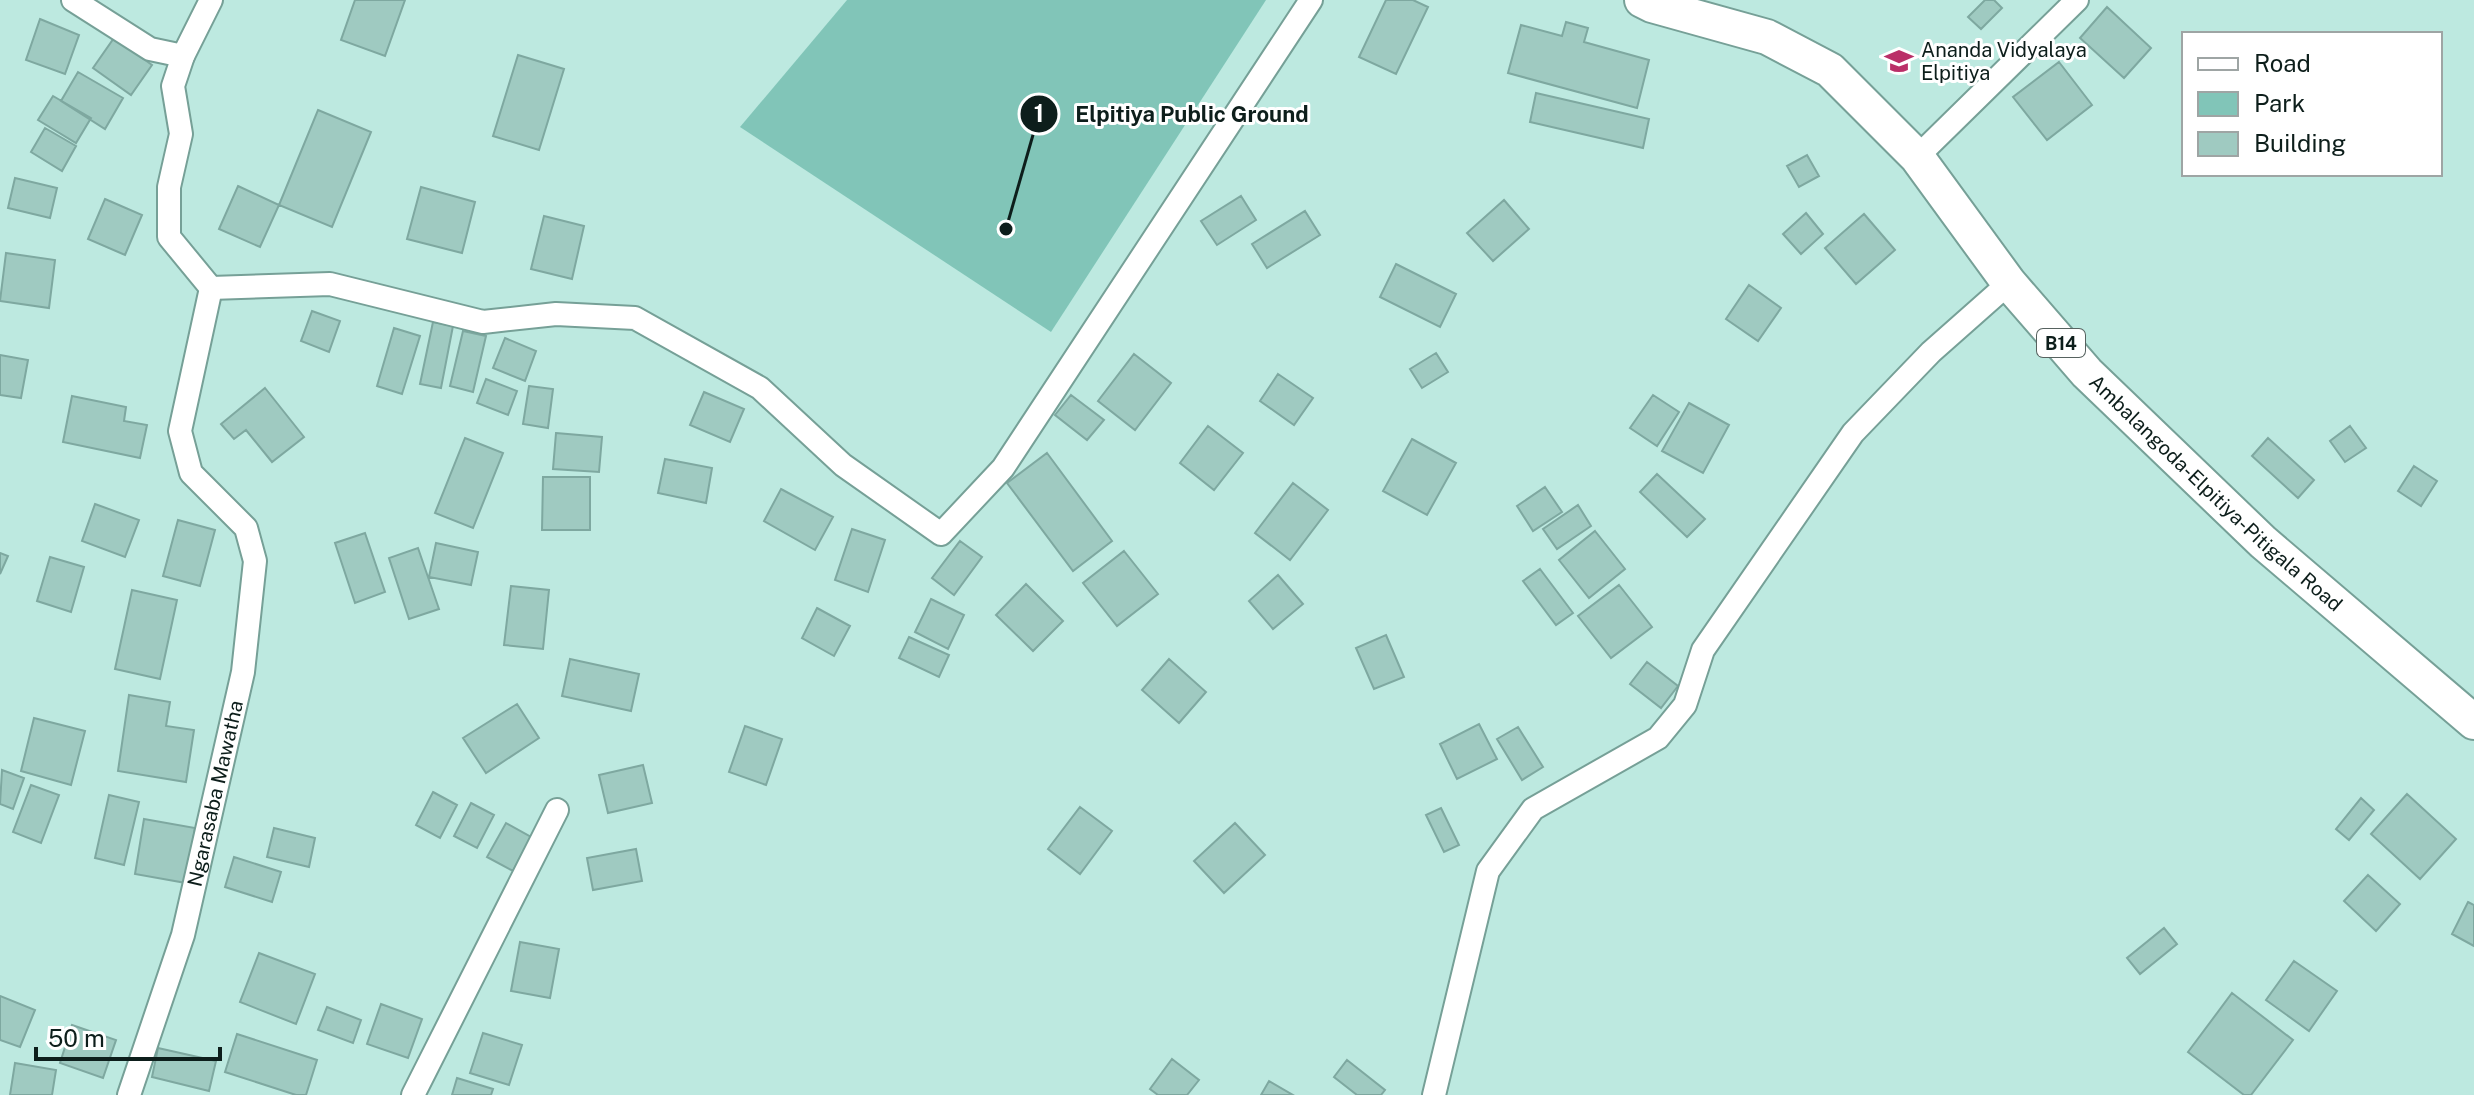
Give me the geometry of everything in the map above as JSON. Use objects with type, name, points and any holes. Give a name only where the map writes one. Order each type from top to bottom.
[{"type":"main road","name":"Ambalangoda-Elpitiya-Pitigala Road","points":[[1642,0],[1767,37],[1830,70],[1917,157],[2009,283],[2087,373],[2263,542],[2474,722]]},
{"type":"street","points":[[73,0],[150,49],[183,56]]},
{"type":"street","points":[[211,0],[183,56],[173,86],[181,134],[169,187],[169,237],[211,288],[330,284],[483,322],[556,314],[635,318],[760,388],[843,465],[941,534],[1003,468],[1311,0]]},
{"type":"street","points":[[1917,157],[2077,0]]},
{"type":"street","points":[[1434,1095],[1488,871],[1533,809],[1658,738],[1685,705],[1703,650],[1853,433],[1931,352],[2009,283]]},
{"type":"street","name":"Ngarasaba Mawatha","points":[[129,1095],[183,935],[243,672],[255,561],[246,528],[191,473],[180,431],[211,288]]},
{"type":"street","points":[[413,1095],[557,810]]},
{"type":"green space","points":[[847,0],[1266,0],[1051,332],[740,127]]},
{"type":"building","points":[[355,0],[405,0],[385,56],[341,40]]},
{"type":"building","points":[[1386,0],[1413,0],[1428,7],[1396,74],[1359,57]]},
{"type":"building","points":[[1985,0],[1994,0],[2002,8],[1981,29],[1968,17]]},
{"type":"building","points":[[2107,7],[2151,48],[2124,78],[2080,38]]},
{"type":"building","points":[[40,19],[79,35],[65,74],[26,60]]},
{"type":"building","points":[[1566,22],[1588,28],[1584,42],[1649,60],[1637,108],[1508,73],[1521,25],[1562,36]]},
{"type":"building","points":[[114,38],[152,65],[131,95],[93,68]]},
{"type":"building","points":[[518,55],[564,69],[539,150],[493,136]]},
{"type":"building","points":[[2059,62],[2092,105],[2047,140],[2013,97]]},
{"type":"building","points":[[78,72],[123,98],[105,129],[61,101]]},
{"type":"building","points":[[1536,93],[1649,119],[1643,148],[1530,122]]},
{"type":"building","points":[[53,96],[91,118],[76,143],[38,120]]},
{"type":"building","points":[[318,110],[371,132],[332,227],[279,205]]},
{"type":"building","points":[[45,128],[76,146],[62,171],[31,152]]},
{"type":"building","points":[[1807,155],[1819,176],[1799,187],[1787,166]]},
{"type":"building","points":[[15,178],[57,188],[50,218],[8,208]]},
{"type":"building","points":[[238,186],[279,205],[260,247],[219,229]]},
{"type":"building","points":[[421,187],[475,202],[462,253],[407,239]]},
{"type":"building","points":[[1241,196],[1256,220],[1217,245],[1201,221]]},
{"type":"building","points":[[105,199],[142,215],[125,255],[88,239]]},
{"type":"building","points":[[1504,200],[1529,229],[1493,261],[1467,233]]},
{"type":"building","points":[[1305,211],[1320,235],[1267,268],[1252,244]]},
{"type":"building","points":[[1806,213],[1823,234],[1801,254],[1783,234]]},
{"type":"building","points":[[1864,214],[1895,250],[1856,284],[1825,248]]},
{"type":"building","points":[[544,216],[584,226],[572,279],[531,269]]},
{"type":"building","points":[[6,253],[55,260],[49,308],[0,301]]},
{"type":"building","points":[[1396,264],[1456,294],[1440,327],[1380,297]]},
{"type":"building","points":[[1749,285],[1781,308],[1758,341],[1726,319]]},
{"type":"building","points":[[312,311],[340,321],[329,352],[301,341]]},
{"type":"building","points":[[433,322],[453,326],[441,388],[420,384]]},
{"type":"building","points":[[394,328],[420,336],[402,394],[377,386]]},
{"type":"building","points":[[463,331],[486,336],[473,392],[450,386]]},
{"type":"building","points":[[505,338],[536,351],[525,381],[493,368]]},
{"type":"building","points":[[1436,353],[1448,372],[1422,388],[1410,369]]},
{"type":"building","points":[[1134,354],[1171,383],[1135,430],[1098,401]]},
{"type":"building","points":[[0,355],[28,360],[21,398],[0,395]]},
{"type":"building","points":[[1278,374],[1313,398],[1294,425],[1260,401]]},
{"type":"building","points":[[486,379],[517,391],[508,415],[477,403]]},
{"type":"building","points":[[529,386],[553,389],[548,428],[523,424]]},
{"type":"building","points":[[265,388],[304,437],[272,462],[246,430],[234,439],[221,424]]},
{"type":"building","points":[[704,392],[744,409],[730,442],[690,425]]},
{"type":"building","points":[[1071,395],[1104,420],[1087,440],[1055,415]]},
{"type":"building","points":[[1653,395],[1679,412],[1657,446],[1630,428]]},
{"type":"building","points":[[72,396],[126,407],[124,421],[147,425],[140,458],[63,442]]},
{"type":"building","points":[[1689,403],[1729,425],[1703,473],[1662,451]]},
{"type":"building","points":[[1208,426],[1243,453],[1214,490],[1180,463]]},
{"type":"building","points":[[2350,426],[2366,448],[2345,462],[2330,441]]},
{"type":"building","points":[[556,433],[602,437],[599,472],[553,469]]},
{"type":"building","points":[[465,438],[503,453],[473,528],[435,513]]},
{"type":"building","points":[[2268,438],[2314,480],[2298,498],[2252,456]]},
{"type":"building","points":[[1412,439],[1456,463],[1427,515],[1383,491]]},
{"type":"building","points":[[1047,453],[1112,541],[1073,571],[1007,483]]},
{"type":"building","points":[[665,459],[712,468],[706,503],[658,493]]},
{"type":"building","points":[[2414,466],[2437,481],[2421,506],[2398,491]]},
{"type":"building","points":[[1657,474],[1705,519],[1687,537],[1640,492]]},
{"type":"building","points":[[543,477],[590,477],[590,530],[542,530]]},
{"type":"building","points":[[1293,483],[1328,510],[1290,560],[1255,533]]},
{"type":"building","points":[[1545,487],[1562,512],[1533,531],[1517,506]]},
{"type":"building","points":[[781,489],[833,517],[815,550],[764,521]]},
{"type":"building","points":[[95,504],[139,520],[125,557],[82,541]]},
{"type":"building","points":[[1578,505],[1591,526],[1557,549],[1543,529]]},
{"type":"building","points":[[178,520],[215,530],[200,586],[163,576]]},
{"type":"building","points":[[852,529],[885,540],[868,592],[835,580]]},
{"type":"building","points":[[1595,531],[1625,569],[1589,598],[1559,560]]},
{"type":"building","points":[[365,533],[385,592],[355,603],[335,543]]},
{"type":"building","points":[[960,541],[982,557],[954,595],[932,578]]},
{"type":"building","points":[[436,543],[478,552],[471,585],[429,577]]},
{"type":"building","points":[[418,548],[439,609],[409,619],[389,558]]},
{"type":"building","points":[[1124,551],[1158,594],[1117,626],[1083,583]]},
{"type":"building","points":[[0,553],[8,556],[0,574]]},
{"type":"building","points":[[50,557],[84,567],[71,612],[37,601]]},
{"type":"building","points":[[1540,569],[1573,613],[1556,625],[1523,581]]},
{"type":"building","points":[[1278,575],[1303,604],[1273,629],[1249,601]]},
{"type":"building","points":[[1026,584],[1063,621],[1033,651],[996,615]]},
{"type":"building","points":[[1619,585],[1652,627],[1611,658],[1578,616]]},
{"type":"building","points":[[511,586],[549,590],[543,649],[504,645]]},
{"type":"building","points":[[132,590],[177,600],[160,679],[115,669]]},
{"type":"building","points":[[931,599],[964,615],[948,649],[915,632]]},
{"type":"building","points":[[817,608],[850,626],[834,656],[802,638]]},
{"type":"building","points":[[1386,635],[1404,677],[1374,689],[1356,648]]},
{"type":"building","points":[[909,637],[949,655],[939,677],[899,658]]},
{"type":"building","points":[[570,659],[639,674],[631,711],[562,696]]},
{"type":"building","points":[[1169,659],[1206,692],[1179,723],[1142,690]]},
{"type":"building","points":[[1647,662],[1678,686],[1661,708],[1630,684]]},
{"type":"building","points":[[129,695],[170,702],[166,726],[194,730],[186,782],[118,771]]},
{"type":"building","points":[[517,704],[539,738],[486,773],[463,738]]},
{"type":"building","points":[[34,718],[85,731],[71,785],[21,771]]},
{"type":"building","points":[[1479,724],[1497,759],[1457,779],[1440,744]]},
{"type":"building","points":[[745,726],[782,739],[766,785],[729,772]]},
{"type":"building","points":[[1518,727],[1543,767],[1522,780],[1497,739]]},
{"type":"building","points":[[643,765],[652,803],[608,813],[599,775]]},
{"type":"building","points":[[2,770],[24,778],[13,809],[0,804]]},
{"type":"building","points":[[31,785],[59,795],[41,843],[13,832]]},
{"type":"building","points":[[433,792],[457,805],[440,838],[416,825]]},
{"type":"building","points":[[2407,794],[2456,839],[2420,879],[2371,834]]},
{"type":"building","points":[[109,795],[139,802],[124,865],[95,858]]},
{"type":"building","points":[[2361,798],[2374,810],[2349,840],[2336,829]]},
{"type":"building","points":[[471,803],[494,815],[477,848],[454,836]]},
{"type":"building","points":[[1080,807],[1112,831],[1080,874],[1048,849]]},
{"type":"building","points":[[1441,808],[1459,845],[1444,852],[1426,815]]},
{"type":"building","points":[[144,819],[195,828],[186,883],[135,874]]},
{"type":"building","points":[[506,823],[531,837],[513,871],[487,857]]},
{"type":"building","points":[[1235,823],[1265,855],[1224,893],[1194,861]]},
{"type":"building","points":[[274,828],[315,838],[309,867],[267,857]]},
{"type":"building","points":[[636,849],[642,881],[593,890],[587,858]]},
{"type":"building","points":[[234,857],[281,872],[272,902],[225,887]]},
{"type":"building","points":[[2368,875],[2400,904],[2376,931],[2344,901]]},
{"type":"building","points":[[2468,902],[2474,905],[2474,946],[2452,934]]},
{"type":"building","points":[[2164,928],[2177,944],[2140,974],[2127,958]]},
{"type":"building","points":[[520,942],[559,949],[550,998],[511,991]]},
{"type":"building","points":[[259,953],[315,974],[296,1024],[240,1002]]},
{"type":"building","points":[[2294,961],[2337,991],[2309,1031],[2266,1000]]},
{"type":"building","points":[[2232,993],[2293,1040],[2251,1095],[2244,1095],[2188,1052]]},
{"type":"building","points":[[0,996],[35,1010],[20,1047],[0,1040]]},
{"type":"building","points":[[381,1004],[422,1019],[408,1058],[367,1044]]},
{"type":"building","points":[[327,1007],[361,1020],[353,1043],[318,1030]]},
{"type":"building","points":[[72,1025],[116,1040],[103,1078],[60,1063]]},
{"type":"building","points":[[483,1033],[522,1045],[509,1085],[470,1073]]},
{"type":"building","points":[[237,1034],[317,1060],[306,1095],[296,1095],[225,1072]]},
{"type":"building","points":[[158,1048],[216,1061],[209,1091],[152,1077]]},
{"type":"building","points":[[1172,1059],[1199,1080],[1187,1095],[1158,1095],[1150,1089]]},
{"type":"building","points":[[1347,1060],[1385,1090],[1381,1095],[1357,1095],[1334,1077]]},
{"type":"building","points":[[15,1063],[56,1070],[52,1095],[10,1095]]},
{"type":"building","points":[[457,1078],[493,1089],[491,1095],[452,1095]]},
{"type":"building","points":[[1269,1081],[1293,1095],[1261,1095]]},
{"type":"place","name":"Ananda Vidyalaya Elpitiya","points":[[1899,61]]},
{"type":"place","name":"Elpitiya Public Ground","points":[[1006,229]]}]
